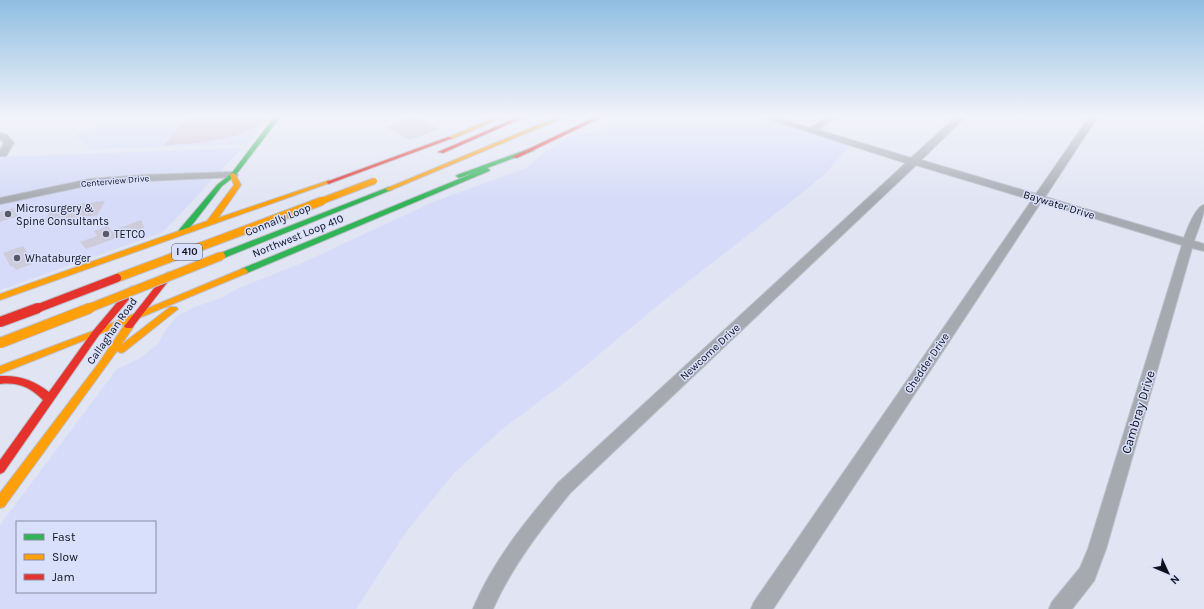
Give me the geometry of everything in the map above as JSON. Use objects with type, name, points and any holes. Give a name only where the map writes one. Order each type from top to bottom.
[{"type":"main road","name":"Callaghan Road","points":[[0,469],[96,333],[220,185],[233,175],[256,144]]},
{"type":"main road","points":[[0,297],[62,273],[182,231],[301,193],[428,144]]},
{"type":"main road","points":[[432,157],[462,144]]},
{"type":"main road","name":"Connally Loop","points":[[0,343],[499,144]]},
{"type":"main road","name":"Northwest Loop 410","points":[[0,370],[96,333],[459,183],[542,144]]},
{"type":"main road","points":[[406,194],[530,150]]},
{"type":"main road","name":"Callaghan Road","points":[[0,503],[102,366],[137,316],[211,222],[240,189],[233,175]]},
{"type":"main road","name":"Connally Loop","points":[[0,322],[378,179]]},
{"type":"main road","points":[[258,197],[281,197],[301,193]]},
{"type":"main road","points":[[221,256],[391,198]]},
{"type":"main road","points":[[254,268],[223,275],[204,275],[210,244],[221,229],[264,204]]},
{"type":"main road","points":[[62,273],[101,261],[110,260],[126,263],[87,318]]},
{"type":"main road","points":[[102,366],[156,320],[181,303],[219,282]]},
{"type":"main road","points":[[18,363],[75,331]]},
{"type":"main road","points":[[0,380],[18,379],[30,381],[38,386],[49,399]]},
{"type":"street","points":[[3,154],[8,144]]},
{"type":"street","name":"Baywater Drive","points":[[859,144],[907,157],[914,161],[1204,248]]},
{"type":"street","name":"Newcome Drive","points":[[483,609],[512,556],[536,522],[564,488],[932,144]]},
{"type":"street","name":"Chedder Drive","points":[[760,609],[1075,144]]},
{"type":"street","name":"Centerview Drive","points":[[0,201],[41,191],[89,182],[134,178],[233,175]]},
{"type":"street","name":"Cambray Drive","points":[[1059,609],[1087,574],[1097,549],[1193,227],[1204,208]]},
{"type":"shaded area","points":[[85,144],[234,144],[90,149]]},
{"type":"shaded area","points":[[164,144],[179,144],[163,146]]},
{"type":"shaded area","points":[[556,144],[850,145],[824,175],[663,301],[573,376],[501,430],[453,474],[406,532],[356,609],[0,609],[0,525],[117,369],[139,359],[158,344],[165,331],[177,316],[195,307],[221,298],[239,288],[300,264],[433,202],[528,167],[542,154]]},
{"type":"shaded area","points":[[242,148],[163,232],[0,290],[0,157]]},
{"type":"building","points":[[105,201],[97,215],[44,222],[53,207]]},
{"type":"building","name":"Microsurgery & Spine Consultants","points":[[13,208],[18,216],[0,222],[0,212]]},
{"type":"building","points":[[141,220],[144,228],[86,249],[80,242],[97,236],[94,231],[108,226],[112,231]]},
{"type":"building","name":"Whataburger","points":[[23,246],[30,257],[28,258],[32,264],[16,270],[13,266],[11,267],[3,253]]},
{"type":"traffic: fast","points":[[182,232],[220,185],[233,175],[256,144]]},
{"type":"traffic: fast","points":[[459,176],[531,150]]},
{"type":"traffic: fast","points":[[244,271],[487,170]]},
{"type":"traffic: fast","points":[[221,256],[389,189]]},
{"type":"traffic: slow","points":[[389,189],[496,144]]},
{"type":"traffic: slow","points":[[210,223],[238,185],[233,175]]},
{"type":"traffic: slow","points":[[117,278],[374,181]]},
{"type":"traffic: slow","points":[[0,297],[329,182]]},
{"type":"traffic: slow","points":[[0,343],[221,256]]},
{"type":"traffic: slow","points":[[0,370],[96,333],[244,271]]},
{"type":"traffic: slow","points":[[121,350],[173,309]]},
{"type":"traffic: slow","points":[[0,503],[102,366],[129,326]]},
{"type":"traffic: jam","points":[[329,182],[432,144]]},
{"type":"traffic: jam","points":[[441,152],[458,144]]},
{"type":"traffic: jam","points":[[515,157],[541,144]]},
{"type":"traffic: jam","points":[[129,326],[169,275]]},
{"type":"traffic: jam","points":[[0,322],[117,278]]},
{"type":"traffic: jam","points":[[0,469],[96,333],[133,289]]},
{"type":"traffic: jam","points":[[0,380],[8,379],[27,383],[38,389],[49,399]]},
{"type":"place","name":"Microsurgery & Spine Consultants","points":[[8,214]]},
{"type":"place","name":"TETCO","points":[[106,234]]},
{"type":"place","name":"Whataburger","points":[[17,258]]}]
